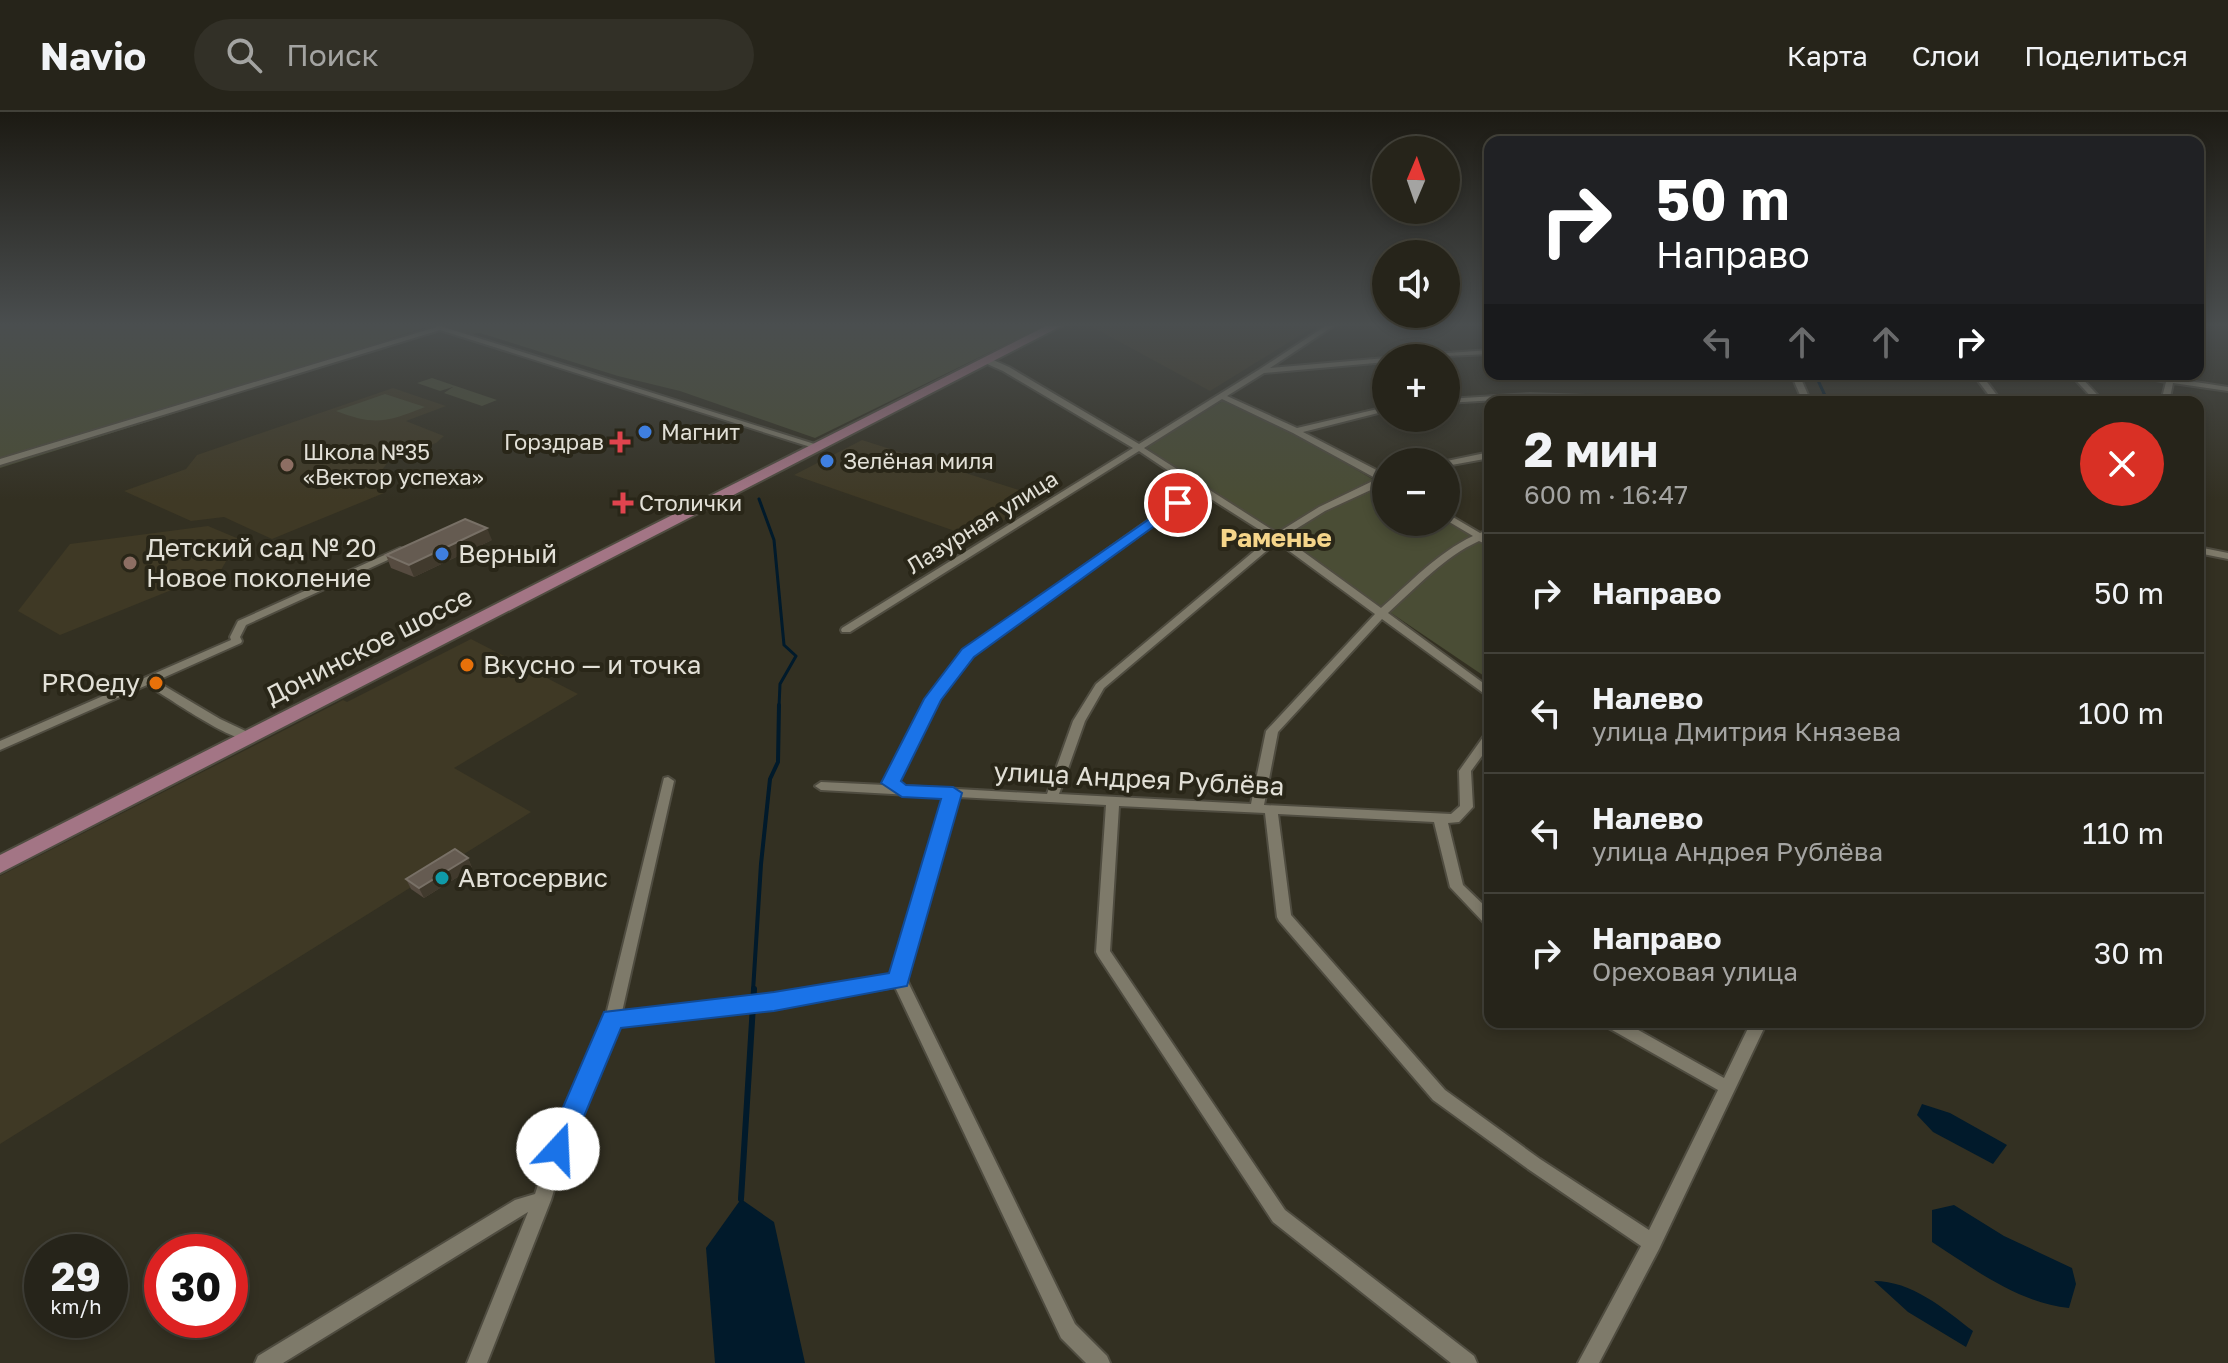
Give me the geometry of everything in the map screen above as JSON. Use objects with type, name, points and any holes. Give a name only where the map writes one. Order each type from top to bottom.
[{"type":"main road","name":"Донинское шоссе","points":[[0,865],[948,381]]},
{"type":"street","points":[[0,462],[265,381]]},
{"type":"street","points":[[610,381],[820,447]]},
{"type":"street","points":[[1027,381],[1139,448],[1277,537],[1484,689]]},
{"type":"street","name":"Лазурная улица","points":[[846,630],[1246,381]]},
{"type":"street","points":[[2179,381],[2228,389]]},
{"type":"street","points":[[1223,397],[1296,431],[1372,472]]},
{"type":"street","points":[[1460,400],[1484,399]]},
{"type":"street","points":[[1296,431],[1372,412]]},
{"type":"street","points":[[1460,460],[1484,456]]},
{"type":"street","points":[[1052,796],[1079,721],[1100,686],[1277,537],[1322,509],[1372,485]]},
{"type":"street","points":[[902,791],[890,783],[894,773],[933,699],[968,653],[1201,487]]},
{"type":"street","points":[[1460,523],[1484,534]]},
{"type":"street","points":[[1484,534],[1440,561],[1381,614],[1272,731],[1264,808],[1284,917],[1439,1095],[1534,1164],[1652,1243]]},
{"type":"street","points":[[0,746],[237,641],[239,625],[247,620],[414,545]]},
{"type":"street","points":[[2204,551],[2228,556]]},
{"type":"street","points":[[147,680],[216,722],[250,738]]},
{"type":"street","points":[[1484,744],[1465,771],[1467,807],[1447,819],[1457,887],[1484,914]]},
{"type":"street","points":[[477,1363],[542,1200],[566,1124],[613,1019],[668,781]]},
{"type":"street","name":"улица Андрея Рублёва","points":[[821,786],[1447,819]]},
{"type":"street","points":[[953,793],[899,980],[1068,1331],[1100,1363]]},
{"type":"street","points":[[1113,801],[1103,952],[1279,1216],[1467,1363]]},
{"type":"street","points":[[613,1019],[774,1001],[899,980]]},
{"type":"street","points":[[1622,1028],[1728,1088]]},
{"type":"street","points":[[1588,1363],[1652,1243],[1756,1028]]},
{"type":"street","points":[[265,1363],[521,1206],[542,1200]]},
{"type":"shaded area","points":[[1192,381],[1226,381],[1210,391]]},
{"type":"shaded area","name":"Школа №35 «Вектор успеха»","points":[[393,388],[446,406],[406,421],[444,436],[436,443],[388,462],[370,486],[384,493],[272,539],[224,517],[191,521],[124,491],[186,469],[197,455]]},
{"type":"shaded area","points":[[862,440],[1041,497],[975,538],[794,475]]},
{"type":"shaded area","points":[[208,526],[239,539],[221,570],[60,635],[18,611],[70,544]]},
{"type":"shaded area","points":[[471,639],[578,694],[454,768],[531,812],[0,1144],[0,876],[343,700],[347,702]]},
{"type":"green space","points":[[0,381],[259,381],[238,388],[230,396],[0,468]]},
{"type":"green space","points":[[442,381],[497,400],[482,406],[444,393],[453,387],[440,391],[417,383]]},
{"type":"green space","points":[[640,381],[930,381],[815,438],[680,391]]},
{"type":"green space","points":[[385,394],[425,407],[381,420],[361,419],[336,411]]},
{"type":"green space","points":[[1221,402],[1230,402],[1290,431],[1372,479],[1372,536],[1460,536],[1460,529],[1484,543],[1484,676],[1146,447]]},
{"type":"water","points":[[1922,1104],[1950,1113],[2007,1145],[1993,1164],[1933,1132],[1917,1115]]},
{"type":"water","points":[[741,1199],[774,1222],[805,1363],[715,1363],[706,1248]]},
{"type":"water","points":[[1954,1205],[2004,1236],[2072,1268],[2076,1284],[2069,1308],[2050,1305],[2015,1292],[1932,1242],[1932,1210]]},
{"type":"water","points":[[1874,1281],[1901,1286],[1939,1305],[1973,1331],[1966,1347],[1908,1312]]},
{"type":"building","points":[[465,519],[487,528],[409,565],[386,555]]},
{"type":"building","points":[[455,849],[468,858],[419,888],[406,879]]},
{"type":"waterway","points":[[1818,381],[1825,396]]},
{"type":"waterway","points":[[759,499],[774,540],[784,645],[796,656],[780,684],[779,707]]},
{"type":"waterway","points":[[753,991],[770,779],[778,762],[779,705]]},
{"type":"waterway","points":[[741,1199],[754,989]]},
{"type":"place","name":"Магнит","points":[[645,432]]},
{"type":"place","name":"Горздрав","points":[[620,442]]},
{"type":"place","name":"Зелёная миля","points":[[827,461]]},
{"type":"place","name":"Школа №35 «Вектор успеха»","points":[[287,465]]},
{"type":"place","name":"Столички","points":[[623,503]]},
{"type":"place","name":"Верный","points":[[442,554]]},
{"type":"place","name":"Детский сад № 20 Новое поколение","points":[[130,563]]},
{"type":"place","name":"Вкусно — и точка","points":[[467,665]]},
{"type":"place","name":"PROеду","points":[[156,683]]},
{"type":"place","name":"Автосервис","points":[[442,878]]},
{"type":"district","name":"Раменье","points":[[1276,538]]},
{"type":"route","points":[[558,1149],[613,1019],[774,1001],[899,980],[953,793],[902,791],[890,783],[933,699],[968,653],[1178,503]]}]
